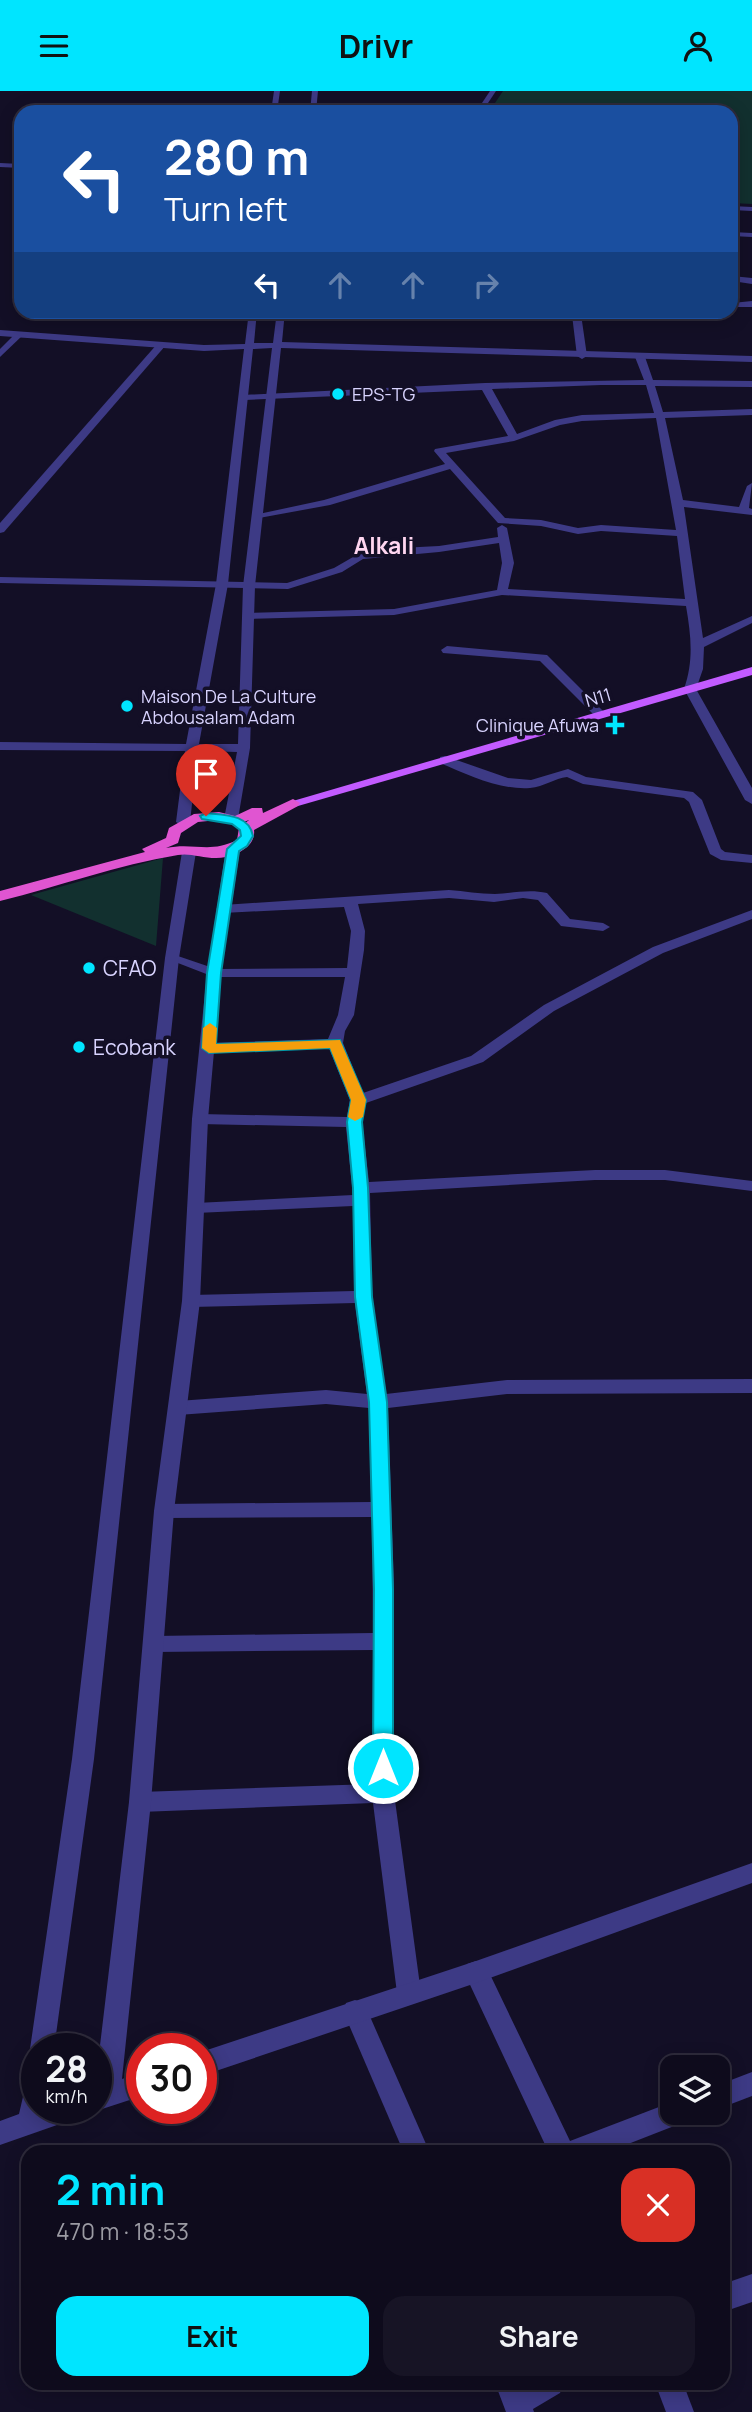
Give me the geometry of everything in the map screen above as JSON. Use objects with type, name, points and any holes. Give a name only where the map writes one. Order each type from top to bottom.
[{"type":"highway","points":[[181,847],[174,831],[183,822],[206,816],[237,823],[293,803]]},
{"type":"highway","points":[[0,897],[181,847],[211,855],[233,849],[243,843],[247,836],[237,823]]},
{"type":"main road","name":"N11","points":[[293,803],[752,671]]},
{"type":"street","points":[[183,822],[192,747],[222,584],[252,319]]},
{"type":"street","points":[[237,823],[244,748],[249,586],[281,319]]},
{"type":"street","points":[[577,319],[582,356]]},
{"type":"street","points":[[0,333],[161,345],[279,345],[752,359]]},
{"type":"street","points":[[0,354],[19,335]]},
{"type":"street","points":[[0,530],[161,345]]},
{"type":"street","points":[[640,357],[650,381],[679,503],[680,533],[694,603],[698,645],[697,669],[690,689],[752,800]]},
{"type":"street","points":[[245,397],[650,381],[752,384]]},
{"type":"street","points":[[485,386],[514,438]]},
{"type":"street","points":[[502,591],[508,562],[502,539],[502,521],[439,451],[514,438],[570,419],[752,412]]},
{"type":"street","points":[[259,515],[326,503],[452,465]]},
{"type":"street","points":[[679,503],[748,512],[752,486]]},
{"type":"street","points":[[502,521],[541,523],[578,530],[601,528],[680,533]]},
{"type":"street","points":[[0,580],[296,585],[338,570],[360,556],[380,552],[439,549],[502,539]]},
{"type":"street","points":[[248,616],[394,612],[502,591],[694,603]]},
{"type":"street","points":[[698,645],[752,619]]},
{"type":"street","points":[[447,650],[543,658],[600,714]]},
{"type":"street","points":[[0,746],[244,748]]},
{"type":"street","points":[[446,760],[497,780],[535,784],[559,773],[573,773],[583,780],[688,795],[695,800],[709,841],[721,856],[752,859]]},
{"type":"street","points":[[44,2033],[83,1759],[172,958],[181,847]]},
{"type":"street","points":[[110,2033],[140,1802],[163,1511],[191,1301],[200,1119],[209,1048],[214,973],[233,849]]},
{"type":"street","points":[[223,909],[350,902],[363,898],[449,894],[494,898],[523,894],[541,896],[566,923],[603,927]]},
{"type":"street","points":[[350,902],[358,931],[354,972],[346,1014],[337,1031],[335,1043],[358,1100],[354,1122],[360,1194],[363,1297],[378,1402],[383,1793],[409,1993]]},
{"type":"street","points":[[358,1100],[477,1059],[549,1008],[658,950],[752,914]]},
{"type":"street","points":[[172,958],[214,973],[354,972]]},
{"type":"street","points":[[209,1048],[335,1043]]},
{"type":"street","points":[[200,1119],[354,1122]]},
{"type":"street","points":[[196,1207],[653,1175],[752,1186]]},
{"type":"street","points":[[191,1301],[363,1297]]},
{"type":"street","points":[[178,1408],[326,1397],[378,1402],[507,1387],[752,1386]]},
{"type":"street","points":[[163,1511],[381,1509]]},
{"type":"street","points":[[154,1644],[383,1641]]},
{"type":"street","points":[[140,1802],[383,1793]]},
{"type":"street","points":[[217,2058],[476,1972],[752,1873]]},
{"type":"street","points":[[476,1972],[559,2145]]},
{"type":"street","points":[[355,2011],[414,2145]]},
{"type":"street","points":[[730,2092],[752,2084]]},
{"type":"street","points":[[592,2145],[660,2119]]},
{"type":"street","points":[[0,2133],[23,2124]]},
{"type":"street","points":[[730,2296],[752,2288]]},
{"type":"street","points":[[515,2399],[535,2390]]},
{"type":"street","points":[[672,2390],[680,2412]]},
{"type":"green space","points":[[503,91],[752,91],[752,204],[738,203],[738,105],[494,105]]},
{"type":"green space","points":[[163,858],[156,946],[31,895]]},
{"type":"slow traffic","points":[[210,1028],[209,1048],[335,1043],[358,1100],[355,1117]]},
{"type":"place","name":"EPS-TG","points":[[338,394]]},
{"type":"place","name":"Maison De La Culture Abdousalam Adam","points":[[127,706]]},
{"type":"place","name":"Clinique Afuwa","points":[[615,725]]},
{"type":"place","name":"CFAO","points":[[89,968]]},
{"type":"place","name":"Ecobank","points":[[79,1047]]},
{"type":"district","name":"Alkali","points":[[384,545]]},
{"type":"route","points":[[206,816],[236,821],[246,828],[247,836],[243,843],[233,849],[214,973],[209,1048],[335,1043],[358,1100],[354,1122],[360,1188],[363,1297],[378,1402],[384,1589],[383,1768]]}]
